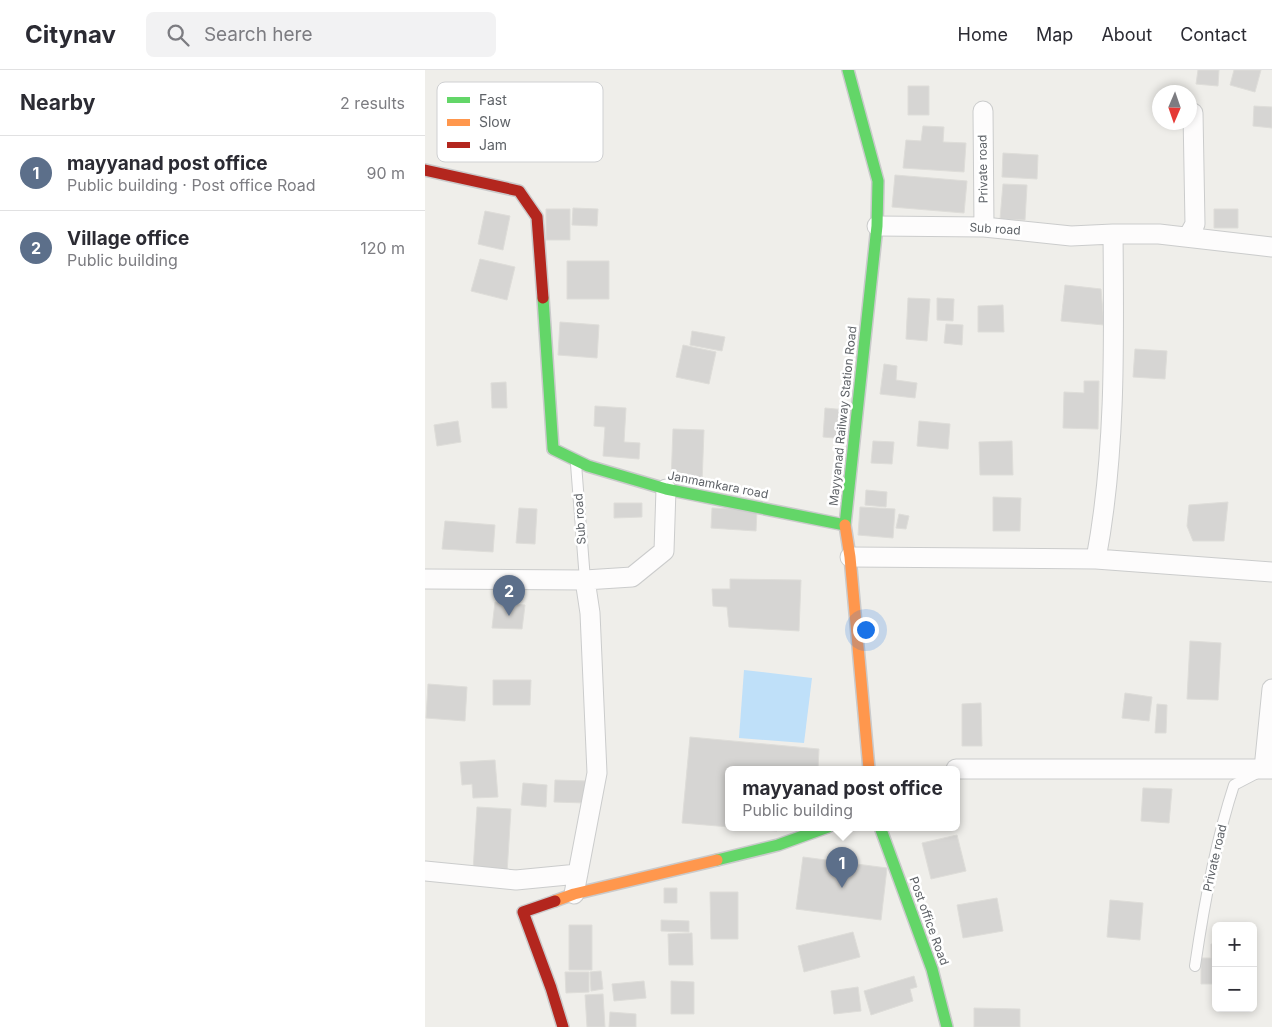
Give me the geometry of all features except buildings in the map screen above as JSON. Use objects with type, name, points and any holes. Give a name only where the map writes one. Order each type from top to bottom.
[{"type":"street","name":"Mayyanad Railway Station Road","points":[[848,70],[878,181],[877,226],[845,525],[850,557],[869,766]]},
{"type":"street","name":"Private road","points":[[983,111],[984,227]]},
{"type":"street","points":[[1188,237],[1195,224],[1193,130]]},
{"type":"street","name":"Janmamkara road","points":[[425,170],[519,191],[537,216],[553,449],[588,466],[666,489],[845,525]]},
{"type":"street","name":"Sub road","points":[[877,226],[984,227],[1071,236],[1159,234],[1272,247]]},
{"type":"street","points":[[1096,559],[1103,522],[1109,459],[1113,234]]},
{"type":"street","points":[[425,578],[585,580],[632,577],[664,551],[666,489]]},
{"type":"street","points":[[850,557],[1096,559],[1272,572]]},
{"type":"street","points":[[574,894],[597,772],[589,613],[585,580]]},
{"type":"street","points":[[960,769],[1268,769],[1272,690]]},
{"type":"street","points":[[563,1027],[523,912],[574,894],[778,844],[816,831]]},
{"type":"street","name":"Post office Road","points":[[881,831],[932,969],[947,1027]]},
{"type":"street","points":[[425,871],[516,880],[578,874]]},
{"type":"lane","name":"Sub road","points":[[576,459],[585,580]]},
{"type":"lane","name":"Private road","points":[[1195,966],[1205,900],[1225,813],[1232,792],[1235,784],[1268,769]]},
{"type":"water","points":[[744,670],[812,678],[804,743],[739,738]]},
{"type":"traffic: fast","points":[[845,525],[877,226],[878,181],[848,70]]},
{"type":"traffic: fast","points":[[543,298],[553,449],[588,466],[666,489],[845,525]]},
{"type":"traffic: fast","points":[[717,860],[778,845],[817,831]]},
{"type":"traffic: fast","points":[[881,831],[932,969],[947,1027]]},
{"type":"traffic: slow","points":[[845,525],[850,557],[869,766]]},
{"type":"traffic: slow","points":[[555,901],[574,894],[717,860]]},
{"type":"traffic: jam","points":[[425,170],[519,191],[537,217],[543,298]]},
{"type":"traffic: jam","points":[[555,901],[523,912],[563,1027]]},
{"type":"place","name":"Village office","points":[[509,616]]},
{"type":"place","name":"mayyanad post office","points":[[842,888]]}]
